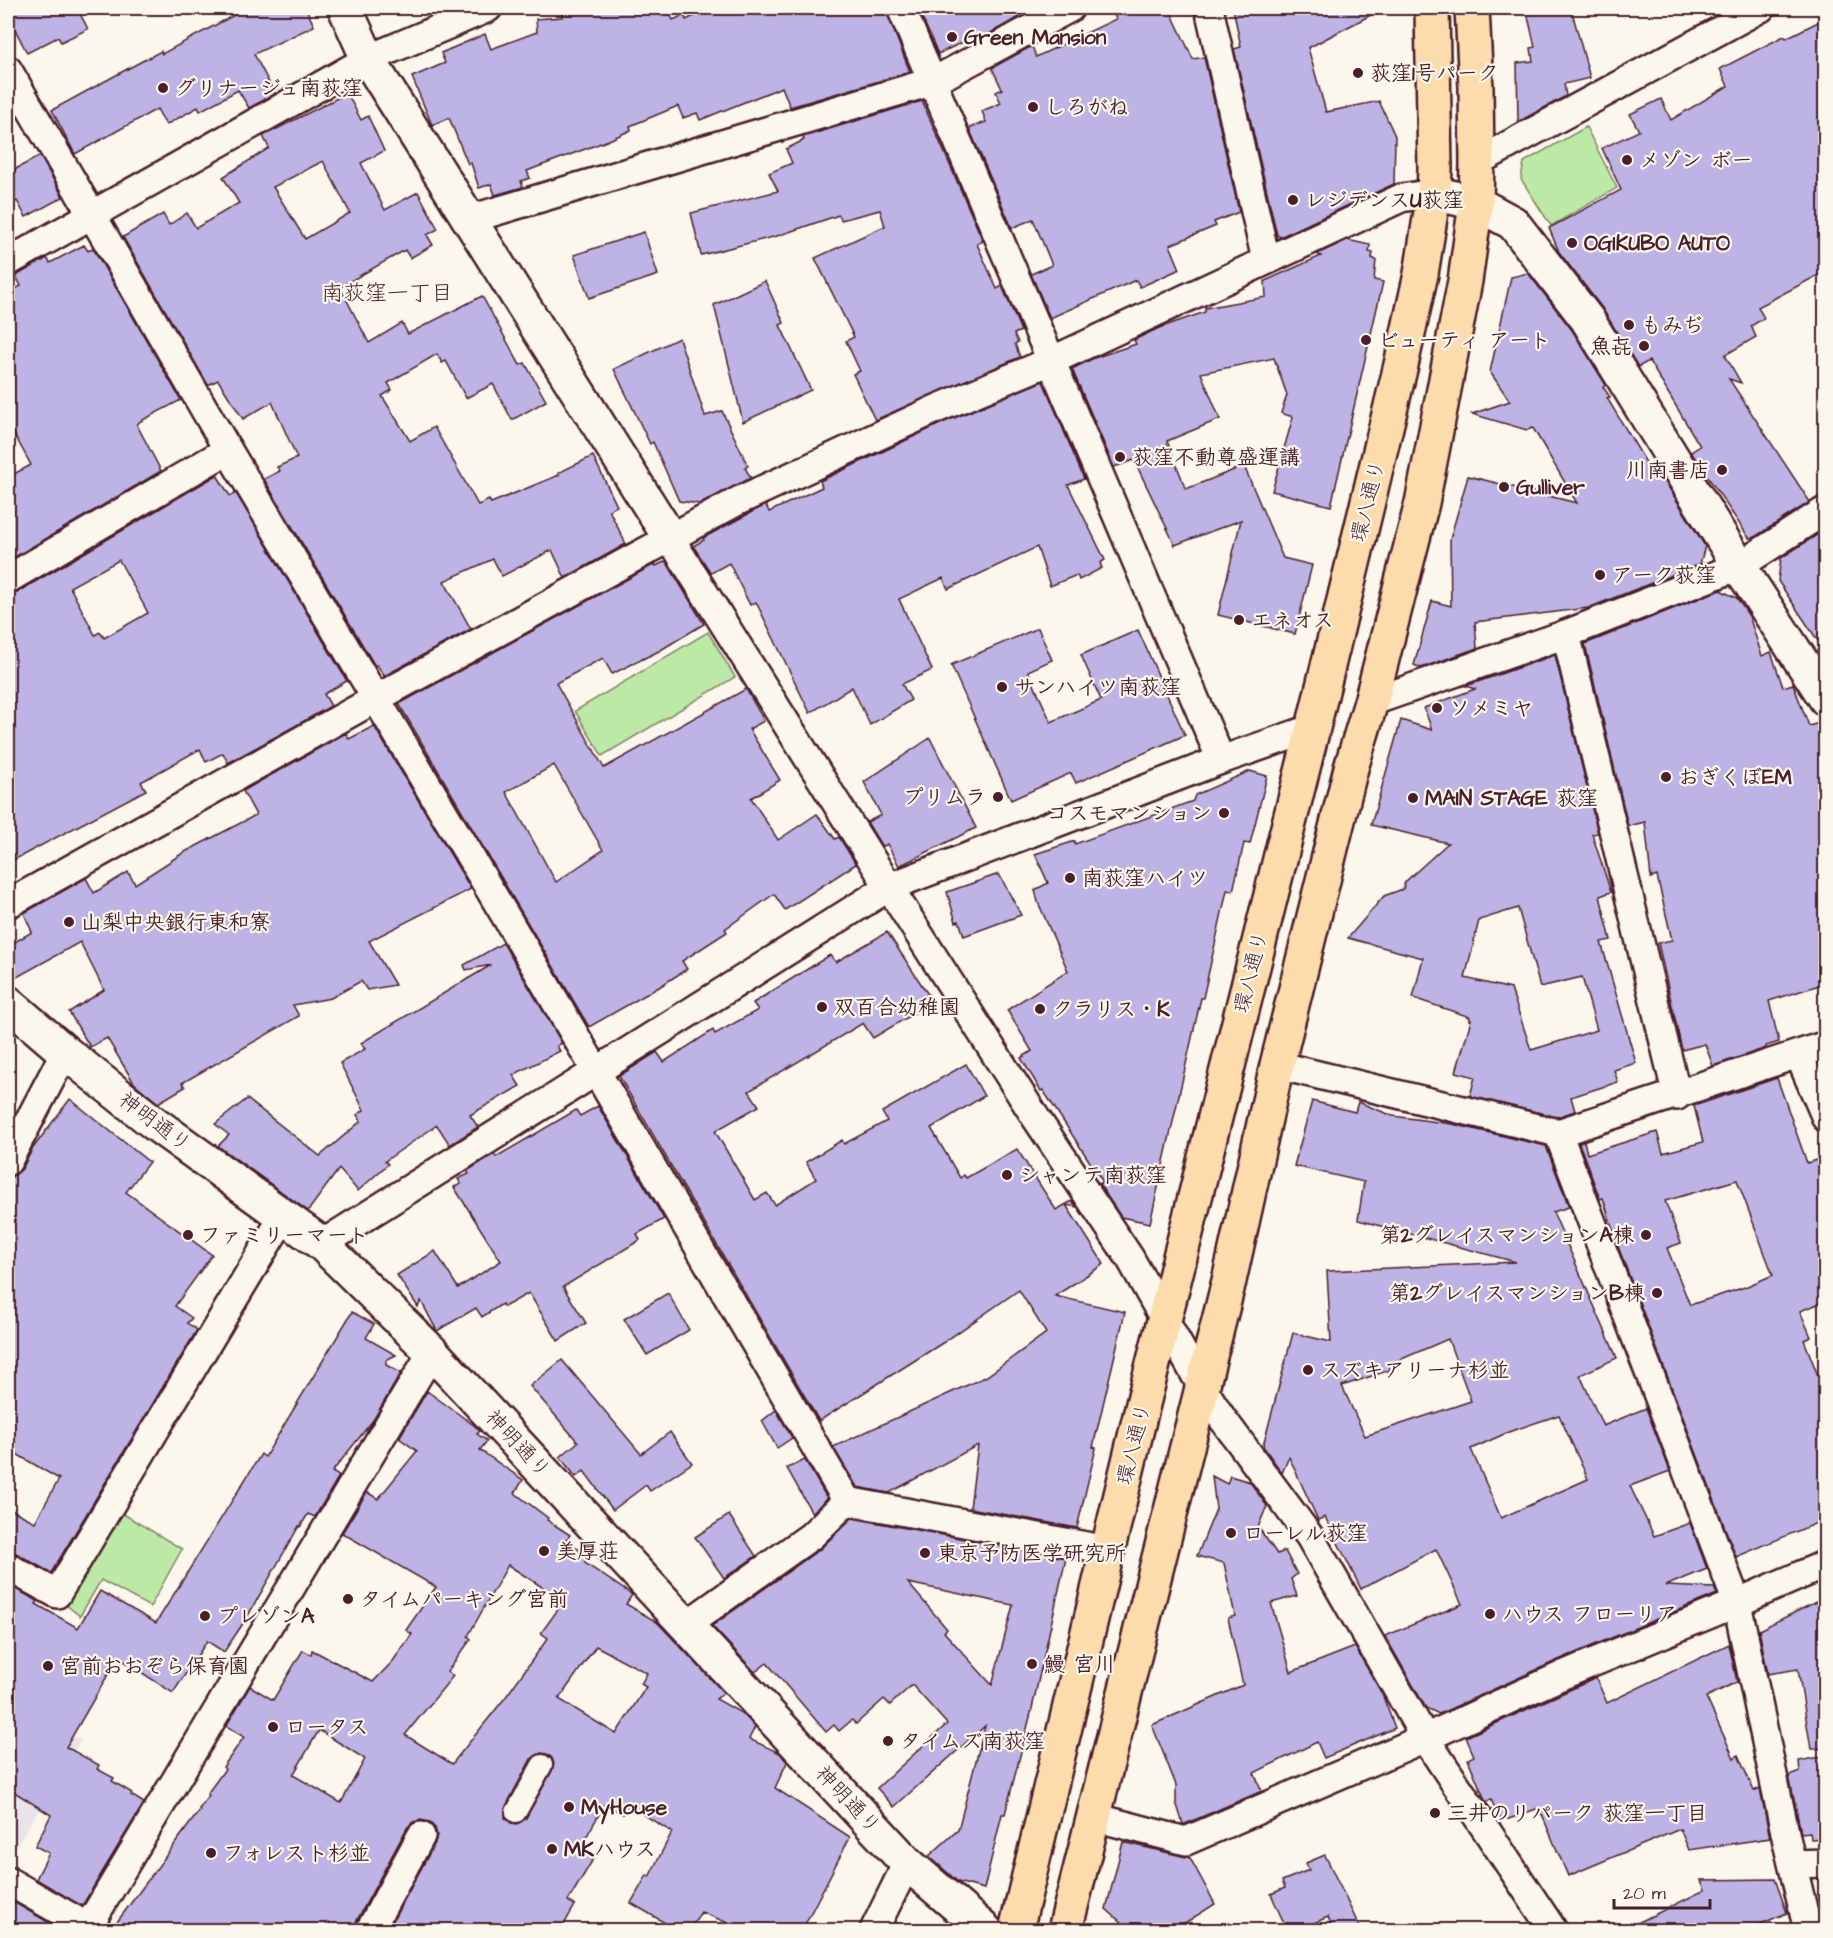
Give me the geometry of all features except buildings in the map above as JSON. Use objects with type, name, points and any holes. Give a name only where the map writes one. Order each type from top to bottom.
[{"type":"main road","name":"環八通り","points":[[1016,1930],[1164,1321],[1313,728],[1421,274],[1434,193],[1435,169],[1432,8]]},
{"type":"main road","points":[[1065,1930],[1229,1281],[1277,1065],[1351,768],[1371,702],[1422,503],[1465,281],[1476,203],[1477,162],[1472,8]]},
{"type":"street","points":[[345,8],[368,59],[889,887],[1036,1118],[1130,1258],[1202,1387],[1222,1418],[1310,1537],[1425,1738],[1552,1930]]},
{"type":"street","points":[[8,262],[368,59],[488,8]]},
{"type":"street","points":[[901,8],[1221,760]]},
{"type":"street","points":[[470,219],[934,81],[1070,8]]},
{"type":"street","points":[[1209,8],[1266,260]]},
{"type":"street","points":[[1477,162],[1761,8]]},
{"type":"street","points":[[8,70],[228,450],[377,698],[847,1501],[1108,1550]]},
{"type":"street","points":[[8,904],[377,698],[738,501],[936,409],[1051,361],[1401,198],[1434,193],[1476,203],[1513,223],[1587,319],[1739,566],[1826,699]]},
{"type":"street","points":[[8,579],[228,450]]},
{"type":"street","points":[[1371,702],[1566,634],[1739,566],[1826,510]]},
{"type":"street","points":[[1566,634],[1677,1096]]},
{"type":"street","points":[[322,1245],[889,887],[1221,760],[1313,728]]},
{"type":"street","name":"神明通り","points":[[8,1003],[64,1052],[154,1123],[322,1245],[432,1352],[907,1863],[985,1930]]},
{"type":"street","points":[[1277,1065],[1558,1133],[1826,1046]]},
{"type":"street","points":[[8,1161],[64,1052]]},
{"type":"street","points":[[1799,1054],[1826,1118]]},
{"type":"street","points":[[1558,1133],[1737,1603],[1787,1842],[1808,1930]]},
{"type":"street","points":[[8,1568],[57,1594],[283,1217]]},
{"type":"street","points":[[8,1881],[87,1929],[432,1352]]},
{"type":"street","points":[[686,1625],[811,1536],[847,1501]]},
{"type":"street","points":[[1094,1817],[1186,1841],[1425,1738],[1563,1675],[1826,1564]]},
{"type":"street","points":[[516,1812],[542,1765]]},
{"type":"street","points":[[370,1930],[421,1836]]},
{"type":"street","points":[[874,1930],[907,1863]]},
{"type":"street","points":[[1793,1864],[1826,1863]]},
{"type":"shaded area","points":[[8,1699],[81,1740],[8,1860]]},
{"type":"green space","points":[[1586,127],[1617,188],[1551,226],[1521,179],[1524,162]]},
{"type":"green space","points":[[708,632],[735,677],[602,756],[575,711]]},
{"type":"green space","points":[[120,1512],[182,1549],[150,1607],[101,1580],[80,1616],[65,1604]]},
{"type":"place","name":"Green Mansion","points":[[952,37]]},
{"type":"place","name":"荻窪1号パーク","points":[[1358,73]]},
{"type":"place","name":"グリナージュ南荻窪","points":[[163,88]]},
{"type":"place","name":"しろがね","points":[[1033,107]]},
{"type":"place","name":"メゾン ボー","points":[[1627,160]]},
{"type":"place","name":"レジデンスU荻窪","points":[[1293,200]]},
{"type":"place","name":"OGIKUBO AUTO","points":[[1572,243]]},
{"type":"place","name":"もみぢ","points":[[1629,325]]},
{"type":"place","name":"ビューティ アート","points":[[1366,340]]},
{"type":"place","name":"魚㐂","points":[[1644,346]]},
{"type":"place","name":"荻窪不動尊盛運講","points":[[1120,457]]},
{"type":"place","name":"川南書店","points":[[1722,470]]},
{"type":"place","name":"Gulliver","points":[[1504,487]]},
{"type":"place","name":"アーク荻窪","points":[[1600,575]]},
{"type":"place","name":"エネオス","points":[[1239,620]]},
{"type":"place","name":"サンハイツ南荻窪","points":[[1002,687]]},
{"type":"place","name":"ソメミヤ","points":[[1437,708]]},
{"type":"place","name":"おぎくぼEM","points":[[1666,777]]},
{"type":"place","name":"プリムラ","points":[[998,797]]},
{"type":"place","name":"MAIN STAGE 荻窪","points":[[1413,798]]},
{"type":"place","name":"コスモマンション","points":[[1224,813]]},
{"type":"place","name":"南荻窪ハイツ","points":[[1070,878]]},
{"type":"place","name":"山梨中央銀行東和寮","points":[[69,922]]},
{"type":"place","name":"双百合幼稚園","points":[[822,1007]]},
{"type":"place","name":"クラリス・K","points":[[1040,1009]]},
{"type":"place","name":"シャンテ南荻窪","points":[[1007,1175]]},
{"type":"place","name":"ファミリーマート","points":[[188,1235]]},
{"type":"place","name":"第2グレイスマンションA棟","points":[[1646,1235]]},
{"type":"place","name":"第2グレイスマンションB棟","points":[[1657,1293]]},
{"type":"place","name":"スズキアリーナ杉並","points":[[1308,1370]]},
{"type":"place","name":"ローレル荻窪","points":[[1231,1533]]},
{"type":"place","name":"美厚荘","points":[[544,1551]]},
{"type":"place","name":"東京予防医学研究所","points":[[925,1553]]},
{"type":"place","name":"タイムパーキング宮前","points":[[348,1599]]},
{"type":"place","name":"ハウス フローリア","points":[[1490,1614]]},
{"type":"place","name":"プレゾンA","points":[[205,1616]]},
{"type":"place","name":"鰻 宮川","points":[[1032,1664]]},
{"type":"place","name":"宮前おおぞら保育園","points":[[48,1666]]},
{"type":"place","name":"ロータス","points":[[273,1727]]},
{"type":"place","name":"タイムズ南荻窪","points":[[888,1741]]},
{"type":"place","name":"MyHouse","points":[[569,1807]]},
{"type":"place","name":"三井のリパーク 荻窪一丁目","points":[[1435,1813]]},
{"type":"place","name":"MKハウス","points":[[552,1849]]},
{"type":"place","name":"フォレスト杉並","points":[[211,1853]]},
{"type":"district","name":"南荻窪一丁目","points":[[387,293]]}]
